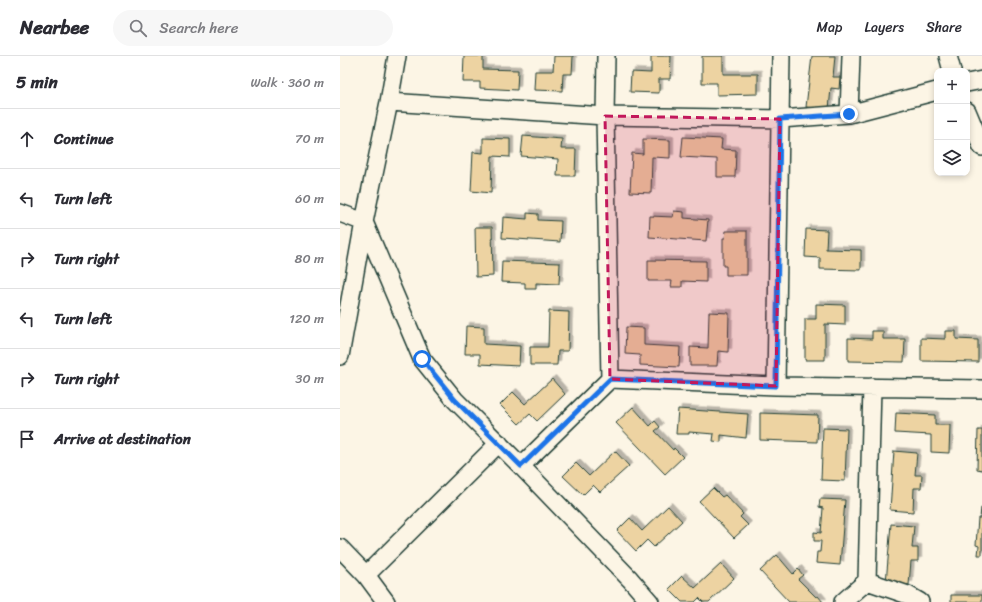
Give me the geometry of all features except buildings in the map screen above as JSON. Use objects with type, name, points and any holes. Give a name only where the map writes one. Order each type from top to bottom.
[{"type":"street","points":[[340,356],[364,222],[398,56]]},
{"type":"street","points":[[606,56],[604,116],[610,379]]},
{"type":"street","points":[[776,386],[782,56]]},
{"type":"street","points":[[849,114],[851,56]]},
{"type":"street","points":[[948,56],[951,68]]},
{"type":"street","points":[[970,82],[982,80]]},
{"type":"street","points":[[389,102],[604,116],[780,119],[849,114],[934,92]]},
{"type":"street","points":[[970,118],[982,147]]},
{"type":"street","points":[[340,212],[364,222],[422,359],[455,400],[499,443],[630,579],[650,602]]},
{"type":"street","points":[[521,466],[610,379],[776,386],[982,389]]},
{"type":"street","points":[[843,602],[867,581],[872,387]]},
{"type":"street","points":[[366,574],[499,443]]},
{"type":"street","points":[[340,548],[366,574],[386,602]]},
{"type":"street","points":[[867,581],[920,602]]},
{"type":"highlighted area","points":[[605,116],[780,119],[776,386],[610,379]]},
{"type":"route","points":[[422,359],[455,400],[521,466],[610,379],[776,386],[780,119],[849,114]]}]
